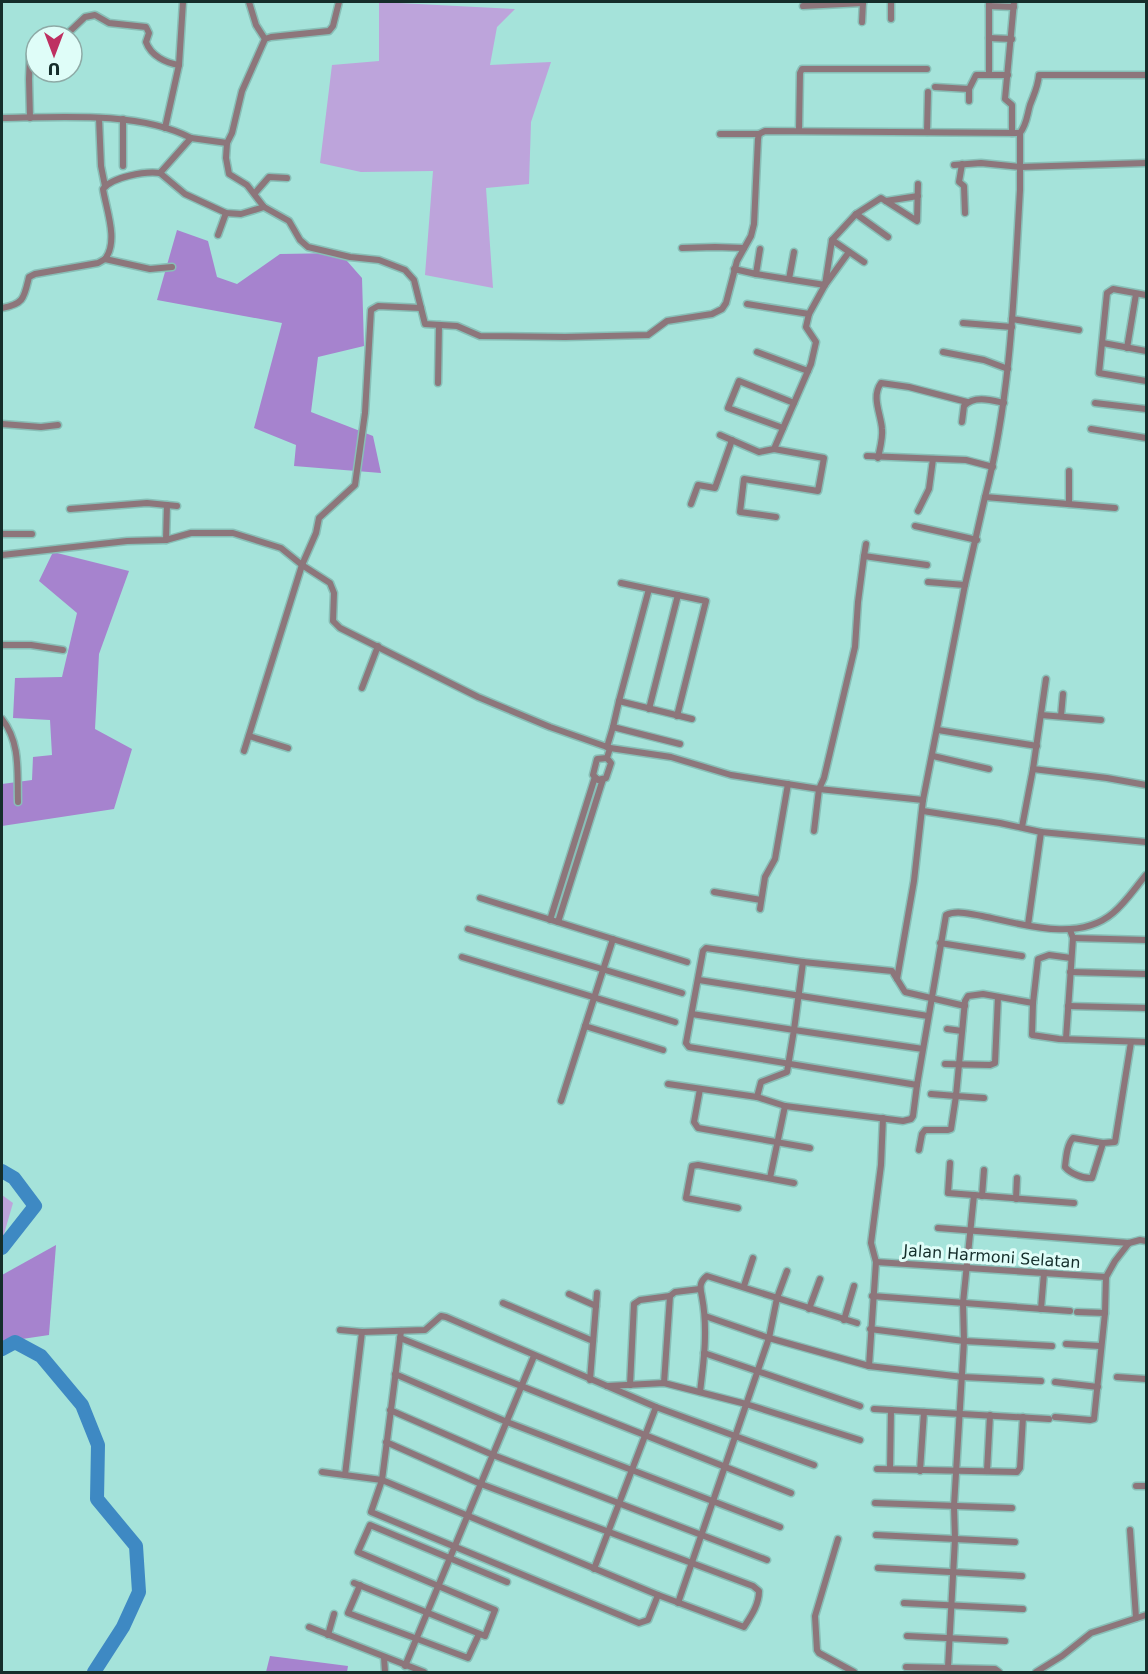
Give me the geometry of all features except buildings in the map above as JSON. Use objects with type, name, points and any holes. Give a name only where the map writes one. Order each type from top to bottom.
[{"type":"street","points":[[165,128],[179,65],[183,2]]},
{"type":"street","points":[[249,2],[256,25],[265,39]]},
{"type":"street","points":[[339,2],[333,26],[329,31],[265,39],[242,91],[232,133],[227,143],[228,172],[248,185],[264,207],[289,221],[300,240],[308,247],[350,257],[379,260],[405,270],[414,280],[425,324],[457,326],[480,336],[648,335],[666,321],[712,314],[722,309],[728,296],[734,269],[751,236],[754,224],[759,134]]},
{"type":"street","points":[[803,6],[863,2],[862,22]]},
{"type":"street","points":[[891,2],[891,19]]},
{"type":"street","points":[[988,74],[989,4],[1014,4],[1005,99],[1012,105],[1012,133]]},
{"type":"street","points":[[78,24],[85,17],[95,15],[110,23],[146,27],[149,30],[146,42],[149,49],[170,63],[179,65]]},
{"type":"street","points":[[989,38],[1012,39]]},
{"type":"street","points":[[799,130],[802,69],[927,69]]},
{"type":"street","points":[[969,101],[969,89],[976,75],[1008,75]]},
{"type":"street","points":[[897,979],[914,881],[924,800],[965,585],[993,467],[1004,403],[1012,323],[1020,133],[1025,127],[1039,75],[1146,75]]},
{"type":"street","points":[[29,84],[30,118]]},
{"type":"street","points":[[935,87],[969,89]]},
{"type":"street","points":[[927,132],[928,92]]},
{"type":"street","points":[[2,118],[123,119],[179,131],[191,138],[227,143]]},
{"type":"street","points":[[2,309],[21,301],[31,275],[98,263],[108,255],[111,232],[103,189],[105,186],[99,118]]},
{"type":"street","points":[[123,119],[123,166]]},
{"type":"street","points":[[720,134],[759,134],[765,131],[799,130],[1020,133]]},
{"type":"street","points":[[160,173],[191,138]]},
{"type":"street","points":[[954,165],[1146,163]]},
{"type":"street","points":[[962,164],[959,182],[964,186],[966,213]]},
{"type":"street","points":[[105,186],[111,181],[144,173],[160,173],[185,194],[226,213],[241,214],[264,207]]},
{"type":"street","points":[[255,193],[270,177],[287,178]]},
{"type":"street","points":[[825,285],[832,240],[856,214],[881,198],[917,221],[918,184]]},
{"type":"street","points":[[886,201],[918,196]]},
{"type":"street","points":[[218,236],[226,213]]},
{"type":"street","points":[[856,214],[888,237]]},
{"type":"street","points":[[832,240],[864,262]]},
{"type":"street","points":[[682,248],[744,248]]},
{"type":"street","points":[[756,274],[760,249]]},
{"type":"street","points":[[789,279],[794,252]]},
{"type":"street","points":[[774,449],[808,371],[816,342],[806,327],[809,314],[825,285],[849,252]]},
{"type":"street","points":[[105,259],[150,269],[172,267]]},
{"type":"street","points":[[734,269],[825,285]]},
{"type":"street","points":[[1146,295],[1113,289],[1107,293],[1099,373],[1146,381]]},
{"type":"street","points":[[1127,348],[1136,294]]},
{"type":"street","points":[[747,304],[809,314]]},
{"type":"street","points":[[244,751],[320,515],[356,485],[365,413],[371,310],[378,306],[421,308]]},
{"type":"street","points":[[963,323],[1012,323],[1078,330]]},
{"type":"street","points":[[438,383],[439,325]]},
{"type":"street","points":[[1103,343],[1146,351]]},
{"type":"street","points":[[757,352],[808,371]]},
{"type":"street","points":[[943,352],[998,364],[1008,369]]},
{"type":"street","points":[[783,428],[728,408],[739,381],[794,403]]},
{"type":"street","points":[[878,458],[882,430],[877,412],[877,398],[881,383],[909,387],[967,402],[981,399],[1004,403]]},
{"type":"street","points":[[962,422],[964,406],[967,402]]},
{"type":"street","points":[[1095,403],[1146,409]]},
{"type":"street","points":[[2,424],[41,427],[58,425]]},
{"type":"street","points":[[1091,429],[1146,438]]},
{"type":"street","points":[[720,435],[759,452],[774,449],[824,458],[818,491],[744,479],[740,512],[776,517]]},
{"type":"street","points":[[691,504],[698,485],[715,488],[732,440]]},
{"type":"street","points":[[867,456],[966,460],[993,467]]},
{"type":"street","points":[[918,511],[928,489],[933,459]]},
{"type":"street","points":[[1069,471],[1070,504]]},
{"type":"street","points":[[986,497],[1115,508]]},
{"type":"street","points":[[70,509],[133,503],[177,507]]},
{"type":"street","points":[[166,540],[167,505]]},
{"type":"street","points":[[915,526],[977,540]]},
{"type":"street","points":[[2,555],[116,542],[166,540],[191,533],[233,533],[281,548],[302,566],[330,583],[334,593],[333,621],[336,626],[478,697],[550,727],[609,747],[671,757],[731,775],[819,789],[924,800]]},
{"type":"street","points":[[2,534],[32,534]]},
{"type":"street","points":[[814,831],[819,789],[824,778],[855,647],[866,544]]},
{"type":"street","points":[[864,556],[927,565]]},
{"type":"street","points":[[928,582],[965,585]]},
{"type":"street","points":[[621,583],[706,601],[678,716]]},
{"type":"street","points":[[550,920],[603,779],[606,778],[611,764],[607,758],[613,727],[649,589]]},
{"type":"street","points":[[649,709],[678,595]]},
{"type":"street","points":[[2,645],[37,645],[63,650]]},
{"type":"street","points":[[362,688],[378,646]]},
{"type":"street","points":[[1022,827],[1034,769],[1046,679]]},
{"type":"street","points":[[1061,716],[1063,694]]},
{"type":"street","points":[[619,701],[692,719]]},
{"type":"street","points":[[1041,716],[1101,720]]},
{"type":"street","points":[[2,719],[16,746],[18,802]]},
{"type":"street","points":[[613,727],[680,744]]},
{"type":"street","points":[[938,730],[1037,746]]},
{"type":"street","points":[[249,736],[288,748]]},
{"type":"street","points":[[933,756],[989,769]]},
{"type":"street","points":[[558,922],[595,777],[593,775],[597,759],[607,758]]},
{"type":"street","points":[[1034,769],[1107,777],[1146,785]]},
{"type":"street","points":[[595,777],[598,780],[603,779]]},
{"type":"street","points":[[760,909],[765,877],[775,859],[788,784]]},
{"type":"street","points":[[923,811],[1041,832],[1146,842]]},
{"type":"street","points":[[1028,926],[1041,832]]},
{"type":"street","points":[[668,1084],[757,1097],[784,1107],[903,1121],[911,1119],[946,915],[952,913],[1028,926],[1070,930],[1090,926],[1111,915],[1146,875]]},
{"type":"street","points":[[714,892],[761,900]]},
{"type":"street","points":[[480,898],[687,962]]},
{"type":"street","points":[[468,928],[682,993]]},
{"type":"street","points":[[1066,1039],[1072,939],[1070,930]]},
{"type":"street","points":[[561,1101],[613,939]]},
{"type":"street","points":[[1072,939],[1146,940]]},
{"type":"street","points":[[940,943],[1022,956]]},
{"type":"street","points":[[917,1085],[689,1047],[687,1043],[703,951],[706,948],[803,962],[892,971],[905,992],[965,1006]]},
{"type":"street","points":[[1071,958],[1048,955],[1038,959],[1032,1035],[1066,1039],[1146,1042]]},
{"type":"street","points":[[462,957],[675,1022]]},
{"type":"street","points":[[757,1097],[761,1082],[784,1074],[789,1065],[803,962]]},
{"type":"street","points":[[1070,972],[1146,974]]},
{"type":"street","points":[[699,980],[928,1016]]},
{"type":"street","points":[[919,1150],[925,1130],[951,1129],[968,996],[974,994],[1033,1003]]},
{"type":"street","points":[[945,1064],[990,1065],[995,1063],[998,997]]},
{"type":"street","points":[[1068,1006],[1146,1008]]},
{"type":"street","points":[[692,1014],[923,1048]]},
{"type":"street","points":[[585,1026],[663,1050]]},
{"type":"street","points":[[947,1029],[962,1031]]},
{"type":"street","points":[[1103,1143],[1092,1179],[1068,1171],[1065,1167],[1070,1139],[1077,1137],[1103,1143],[1112,1143],[1115,1140],[1131,1042]]},
{"type":"street","points":[[700,1089],[694,1122],[696,1126],[810,1148]]},
{"type":"street","points":[[932,1094],[984,1098]]},
{"type":"street","points":[[770,1178],[784,1107]]},
{"type":"street","points":[[868,1366],[876,1262],[871,1243],[881,1165],[883,1118]]},
{"type":"street","points":[[950,1163],[948,1193],[1074,1203]]},
{"type":"street","points":[[738,1208],[686,1198],[692,1166],[698,1165],[794,1183]]},
{"type":"street","points":[[982,1196],[984,1170]]},
{"type":"street","points":[[1016,1199],[1017,1178]]},
{"type":"street","points":[[948,1668],[955,1539],[954,1506],[963,1377],[963,1303],[974,1195]]},
{"type":"street","points":[[938,1228],[1129,1243],[1146,1240]]},
{"type":"street","points":[[874,1409],[1094,1419],[1105,1313],[1106,1277],[1129,1243]]},
{"type":"street","points":[[744,1286],[753,1257]]},
{"type":"street","name":"Jalan Harmoni Selatan","points":[[876,1262],[1106,1277]]},
{"type":"street","points":[[678,1603],[770,1338],[777,1298],[787,1271]]},
{"type":"street","points":[[1041,1309],[1044,1273]]},
{"type":"street","points":[[700,1392],[705,1316],[700,1289],[704,1277],[710,1275],[808,1309],[857,1323]]},
{"type":"street","points":[[808,1309],[820,1279]]},
{"type":"street","points":[[844,1320],[854,1286]]},
{"type":"street","points":[[630,1384],[634,1304],[640,1300],[670,1296],[675,1292],[700,1289]]},
{"type":"street","points":[[590,1380],[597,1293]]},
{"type":"street","points":[[569,1294],[596,1305]]},
{"type":"street","points":[[664,1383],[670,1296]]},
{"type":"street","points":[[872,1296],[1105,1313]]},
{"type":"street","points":[[503,1303],[593,1341]]},
{"type":"street","points":[[340,1330],[400,1335],[425,1329],[441,1316],[446,1317],[656,1407],[814,1465]]},
{"type":"street","points":[[705,1316],[770,1338],[868,1366],[963,1377],[1041,1381]]},
{"type":"street","points":[[870,1329],[964,1341],[1052,1346]]},
{"type":"street","points":[[345,1475],[362,1332]]},
{"type":"street","points":[[400,1335],[382,1480],[371,1512],[639,1623],[648,1620],[658,1595]]},
{"type":"street","points":[[400,1335],[521,1388],[790,1493]]},
{"type":"street","points":[[1066,1344],[1100,1346]]},
{"type":"street","points":[[704,1353],[860,1406]]},
{"type":"street","points":[[405,1666],[534,1356]]},
{"type":"street","points":[[395,1374],[507,1422],[780,1527]]},
{"type":"street","points":[[1118,1377],[1146,1379]]},
{"type":"street","points":[[1055,1382],[1098,1387]]},
{"type":"street","points":[[604,1386],[664,1383],[746,1404],[860,1440]]},
{"type":"street","points":[[594,1569],[656,1407]]},
{"type":"street","points":[[390,1410],[493,1455],[767,1560]]},
{"type":"street","points":[[890,1469],[891,1410]]},
{"type":"street","points":[[920,1471],[924,1412]]},
{"type":"street","points":[[987,1471],[990,1415]]},
{"type":"street","points":[[877,1469],[1014,1472],[1020,1468],[1023,1417]]},
{"type":"street","points":[[322,1472],[382,1480],[658,1595],[744,1627],[759,1599],[759,1591],[753,1586],[481,1484],[386,1442]]},
{"type":"street","points":[[1136,1486],[1146,1486]]},
{"type":"street","points":[[875,1503],[1012,1508]]},
{"type":"street","points":[[479,1634],[468,1658],[348,1613],[357,1584],[485,1636],[495,1610],[358,1552],[370,1526],[507,1582]]},
{"type":"street","points":[[1130,1530],[1136,1617]]},
{"type":"street","points":[[876,1535],[1015,1542]]},
{"type":"street","points":[[838,1539],[815,1616],[817,1650],[854,1672]]},
{"type":"street","points":[[878,1568],[1022,1576]]},
{"type":"street","points":[[904,1603],[1023,1609]]},
{"type":"street","points":[[328,1635],[334,1614]]},
{"type":"street","points":[[1036,1672],[1062,1656],[1091,1633],[1146,1615]]},
{"type":"street","points":[[309,1627],[424,1672]]},
{"type":"street","points":[[907,1636],[1005,1641]]},
{"type":"street","points":[[384,1657],[385,1672]]},
{"type":"street","points":[[906,1667],[995,1669],[999,1672]]},
{"type":"shaded area","points":[[379,2],[515,9],[497,27],[490,65],[551,62],[531,122],[529,184],[486,188],[493,288],[425,275],[433,171],[361,172],[320,163],[332,65],[379,61]]},
{"type":"shaded area","points":[[177,230],[208,241],[217,277],[237,284],[280,254],[340,253],[362,278],[364,346],[318,357],[311,412],[373,436],[381,473],[294,466],[296,445],[254,428],[282,323],[157,300]]},
{"type":"shaded area","points":[[53,552],[129,571],[99,654],[95,729],[132,749],[114,809],[2,826],[2,784],[32,780],[33,757],[52,755],[50,720],[13,718],[15,678],[62,677],[77,613],[39,581]]},
{"type":"shaded area","points":[[2,1195],[13,1203],[2,1241]]},
{"type":"shaded area","points":[[56,1245],[49,1335],[2,1342],[2,1275]]},
{"type":"shaded area","points":[[270,1656],[348,1666],[347,1672],[266,1672]]},
{"type":"waterway","points":[[2,1171],[14,1178],[35,1206],[2,1248]]},
{"type":"waterway","points":[[2,1349],[15,1342],[41,1356],[82,1405],[98,1445],[97,1499],[136,1546],[139,1592],[123,1627],[94,1672]]}]
